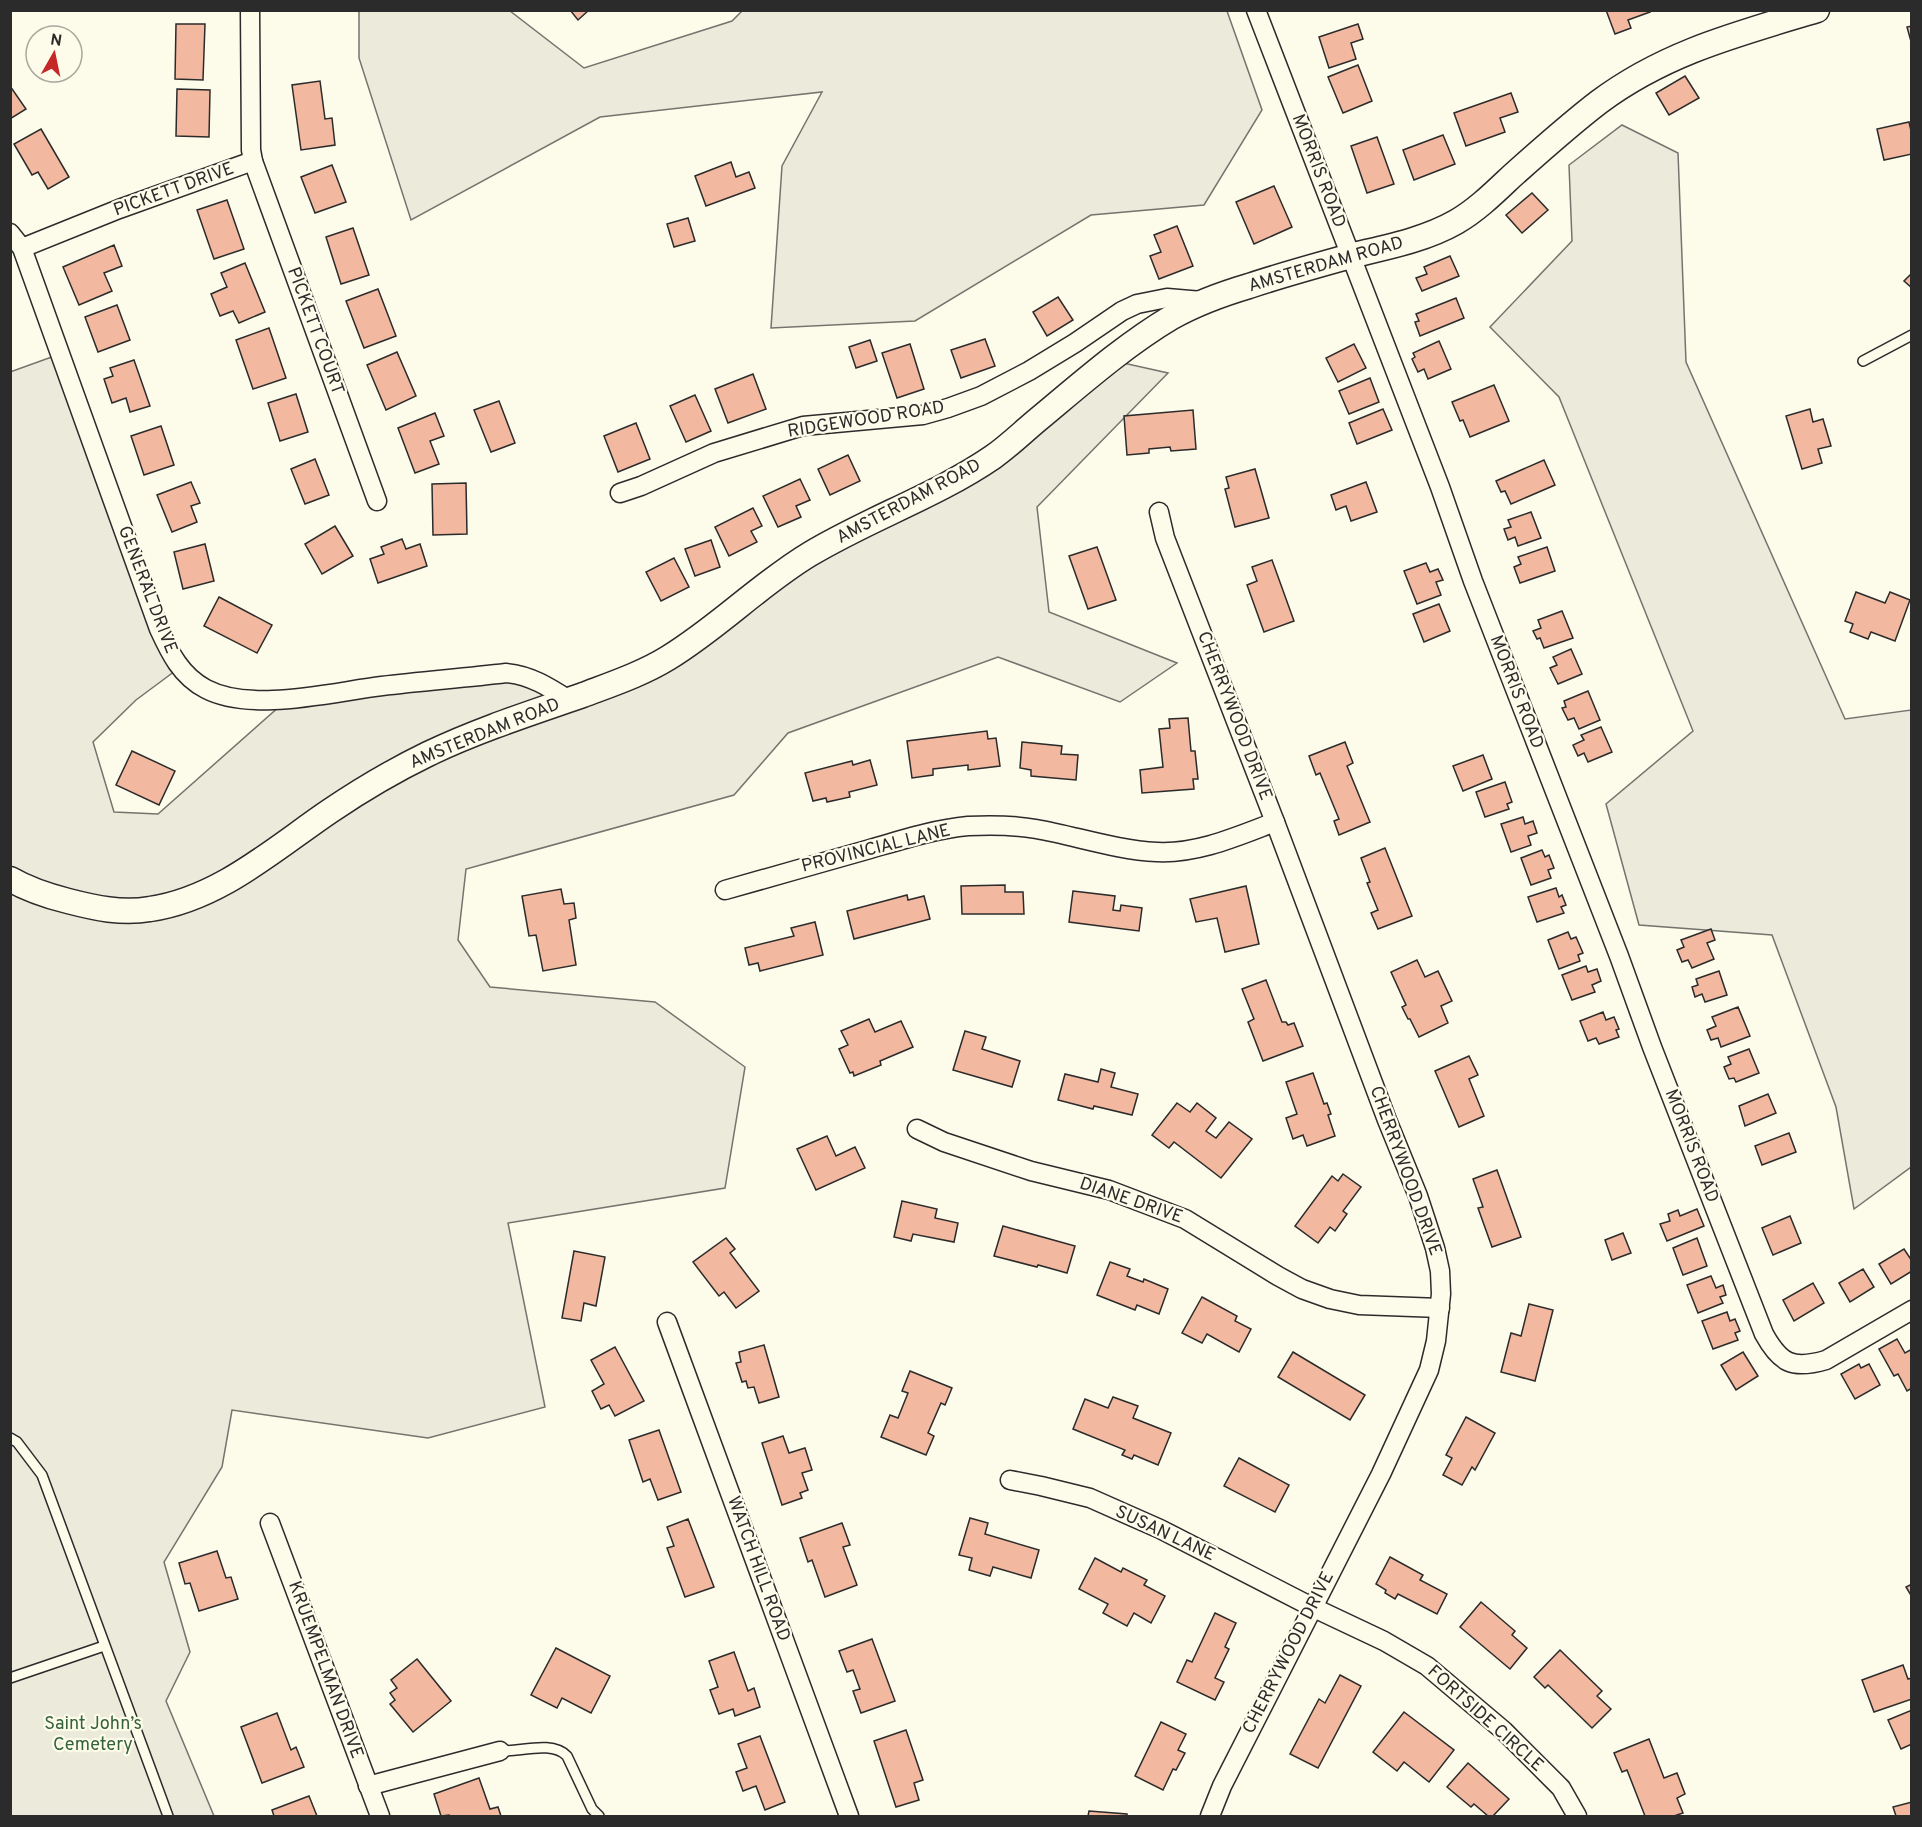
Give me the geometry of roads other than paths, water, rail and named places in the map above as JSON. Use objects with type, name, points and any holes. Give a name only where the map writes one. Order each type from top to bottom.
[{"type":"street","name":"PICKETT DRIVE","points":[[22,248],[119,209],[253,161],[250,10]]},
{"type":"street","name":"MORRIS ROAD","points":[[1256,10],[1440,487],[1477,592],[1764,1334],[1782,1360],[1792,1364],[1812,1364],[1826,1360],[1911,1310]]},
{"type":"street","name":"AMSTERDAM ROAD","points":[[10,879],[42,895],[96,908],[126,911],[179,903],[220,884],[264,858],[332,809],[430,753],[645,671],[669,657],[809,554],[944,487],[987,460],[1110,360],[1172,317],[1202,301],[1269,279],[1416,240],[1457,222],[1478,207],[1541,150],[1602,100],[1659,65],[1690,50],[1817,10]]},
{"type":"street","name":"PICKETT COURT","points":[[253,161],[377,501]]},
{"type":"street","name":"GENERAL DRIVE","points":[[10,232],[22,248],[159,629],[170,655],[179,668],[192,680],[219,694],[248,701],[506,673],[518,674],[543,683],[569,700]]},
{"type":"street","name":"RIDGEWOOD ROAD","points":[[620,493],[714,453],[803,426],[923,415],[948,408],[981,396],[1029,371],[1122,311],[1137,304],[1167,298],[1202,301]]},
{"type":"street","name":"CHERRYWOOD DRIVE","points":[[1159,512],[1165,538],[1418,1196],[1440,1270],[1440,1308],[1436,1341],[1429,1370],[1381,1474],[1222,1786],[1210,1816]]},
{"type":"street","name":"PROVINCIAL LANE","points":[[725,890],[911,837],[966,826],[1035,829],[1127,849],[1158,852],[1202,847],[1231,839],[1275,822]]},
{"type":"street","name":"DIANE DRIVE","points":[[917,1129],[944,1142],[1031,1171],[1108,1190],[1185,1219],[1278,1276],[1330,1299],[1359,1305],[1440,1308]]},
{"type":"street","name":"WATCH HILL ROAD","points":[[667,1322],[849,1816]]},
{"type":"street","name":"SUSAN LANE","points":[[1010,1480],[1090,1498],[1160,1529],[1312,1607]]},
{"type":"street","name":"KRUEMPELMAN DRIVE","points":[[270,1523],[380,1816]]},
{"type":"street","name":"FORTSIDE CIRCLE","points":[[1312,1607],[1384,1641],[1427,1666],[1504,1731],[1561,1788],[1577,1816]]},
{"type":"street","points":[[368,1786],[500,1751]]},
{"type":"lane","points":[[1863,361],[1911,335]]},
{"type":"lane","points":[[10,1438],[17,1442],[42,1475],[168,1816]]},
{"type":"lane","points":[[10,1678],[104,1646]]},
{"type":"lane","points":[[500,1751],[553,1748],[562,1751],[567,1756],[592,1809],[599,1816]]},
{"type":"park label","name":"Saint John’s Cemetery","points":[[93,1734]]}]
